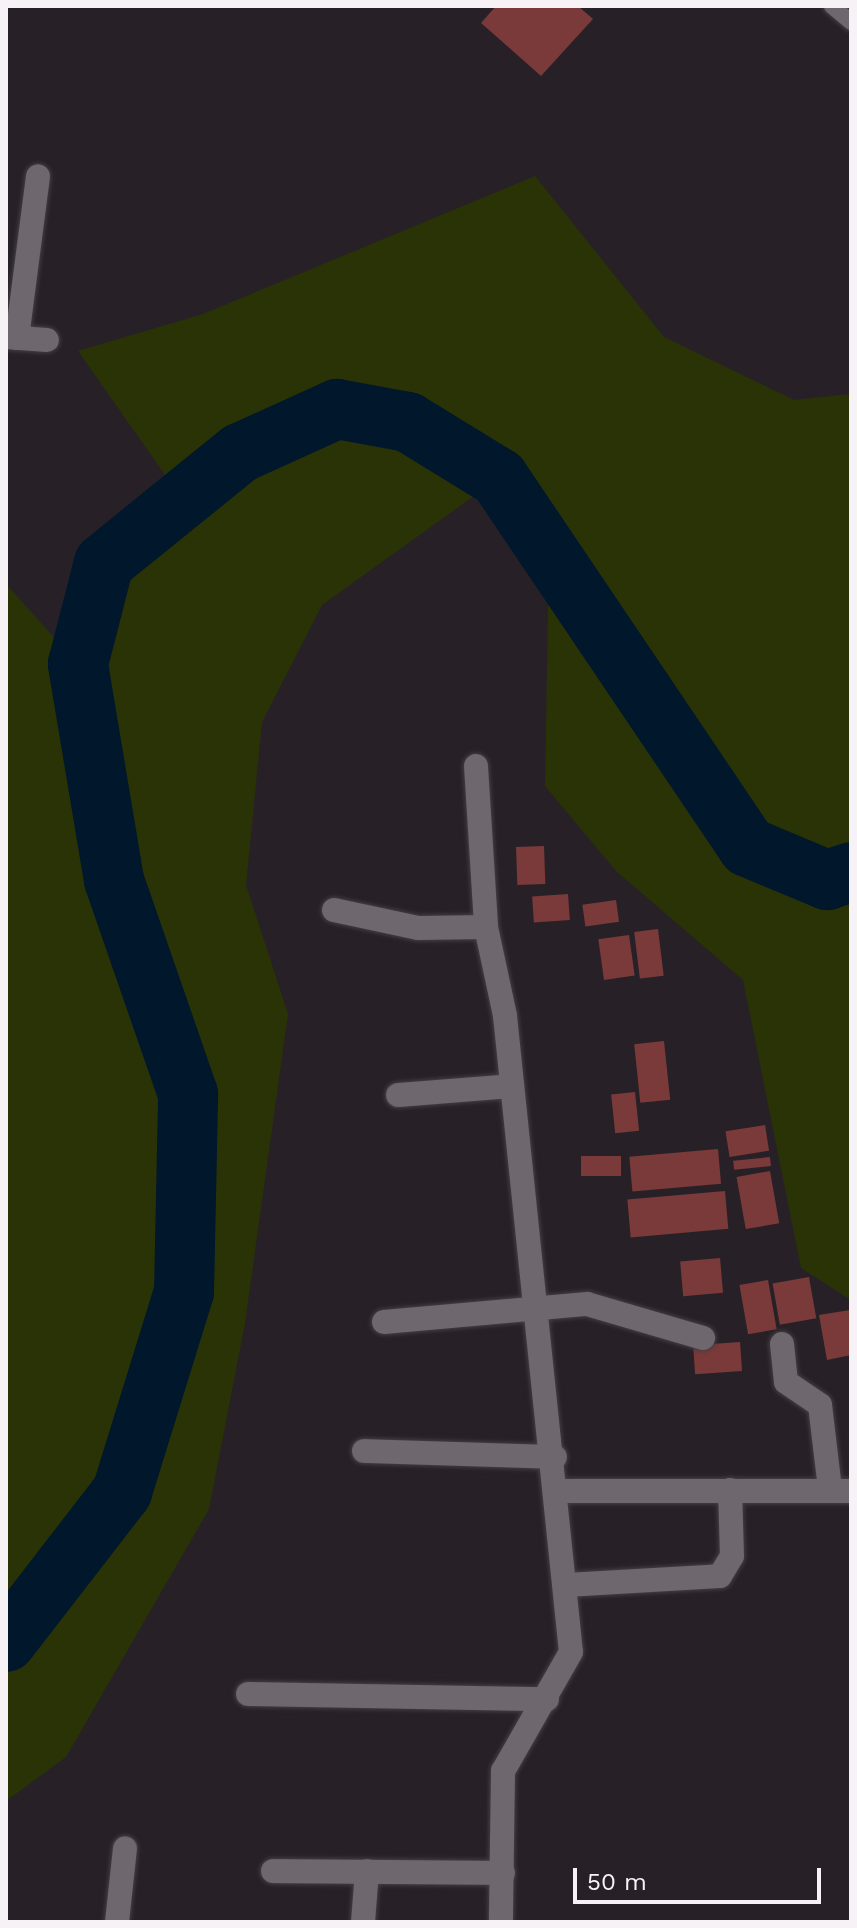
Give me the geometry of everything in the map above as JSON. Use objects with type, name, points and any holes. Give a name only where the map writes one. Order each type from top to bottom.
[{"type":"street","points":[[38,176],[12,337],[47,340]]},
{"type":"street","points":[[476,766],[486,927],[512,1086],[555,1457],[570,1661],[503,1771],[501,1922]]},
{"type":"street","points":[[334,910],[418,928],[486,927]]},
{"type":"street","points":[[398,1095],[512,1086]]},
{"type":"street","points":[[384,1322],[587,1304],[703,1338]]},
{"type":"street","points":[[558,1491],[840,1490],[820,1405],[786,1382],[782,1344]]},
{"type":"street","points":[[364,1451],[555,1457]]},
{"type":"street","points":[[566,1585],[720,1576],[732,1556],[730,1490]]},
{"type":"street","points":[[248,1694],[547,1699]]},
{"type":"street","points":[[117,1922],[125,1848]]},
{"type":"street","points":[[273,1871],[503,1873]]},
{"type":"street","points":[[363,1922],[367,1871]]},
{"type":"lane","points":[[832,6],[851,22]]},
{"type":"green space","points":[[535,176],[664,337],[794,400],[851,394],[851,1300],[801,1268],[743,980],[617,872],[545,786],[549,552],[499,478],[322,605],[262,722],[246,885],[288,1014],[245,1323],[209,1509],[66,1757],[6,1801],[6,1642],[16,1629],[6,1637],[6,584],[78,664],[104,563],[182,499],[78,351],[203,314]]},
{"type":"building","points":[[496,6],[578,6],[593,19],[541,76],[481,23]]},
{"type":"building","points":[[544,846],[545,884],[517,885],[516,847]]},
{"type":"building","points":[[568,894],[570,920],[534,922],[532,897]]},
{"type":"building","points":[[616,900],[619,922],[585,927],[582,905]]},
{"type":"building","points":[[658,929],[664,976],[640,979],[634,932]]},
{"type":"building","points":[[629,935],[635,976],[604,980],[598,939]]},
{"type":"building","points":[[664,1041],[670,1100],[640,1103],[634,1044]]},
{"type":"building","points":[[635,1092],[639,1131],[615,1133],[611,1095]]},
{"type":"building","points":[[765,1125],[769,1151],[730,1157],[725,1131]]},
{"type":"building","points":[[718,1149],[721,1184],[632,1192],[629,1157]]},
{"type":"building","points":[[581,1156],[621,1156],[621,1176],[581,1176]]},
{"type":"building","points":[[770,1157],[771,1166],[734,1170],[733,1161]]},
{"type":"building","points":[[770,1171],[779,1223],[746,1229],[737,1177]]},
{"type":"building","points":[[725,1191],[728,1229],[631,1237],[627,1200]]},
{"type":"building","points":[[720,1258],[723,1293],[683,1296],[680,1261]]},
{"type":"building","points":[[809,1277],[816,1318],[780,1325],[773,1283]]},
{"type":"building","points":[[768,1280],[777,1329],[748,1334],[739,1285]]},
{"type":"building","points":[[850,1310],[851,1355],[827,1360],[819,1315]]},
{"type":"building","points":[[740,1342],[742,1371],[695,1374],[693,1345]]},
{"type":"waterway","points":[[6,1642],[122,1492],[184,1292],[188,1094],[114,880],[78,664],[104,563],[240,453],[337,409],[408,422],[499,478],[748,847],[827,880],[851,872]]}]
